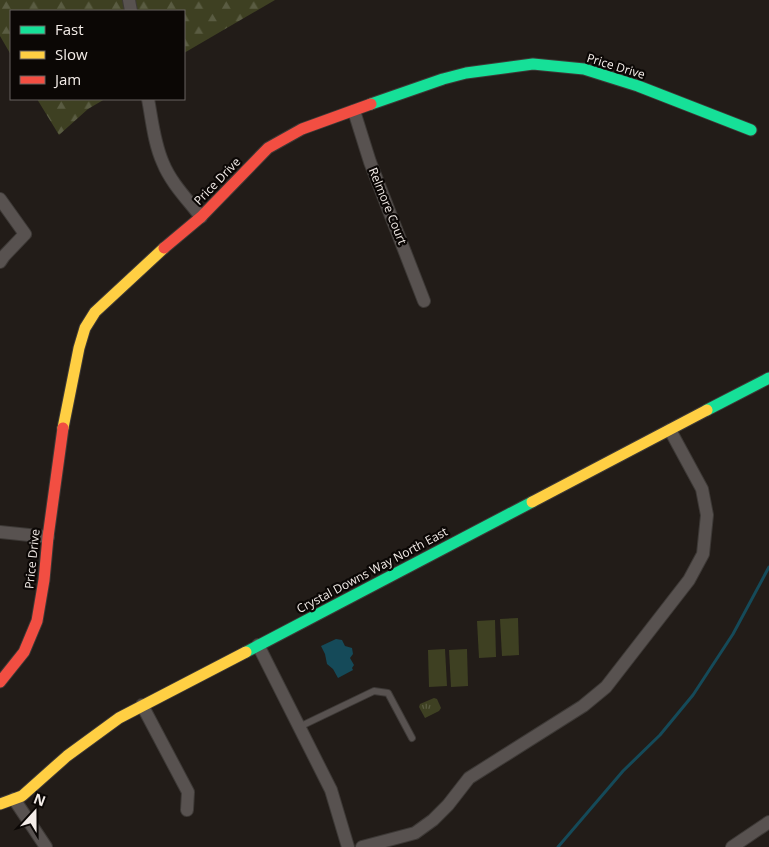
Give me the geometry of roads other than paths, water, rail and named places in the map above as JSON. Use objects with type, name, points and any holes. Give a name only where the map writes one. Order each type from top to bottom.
[{"type":"street","name":"Price Drive","points":[[0,682],[24,652],[37,620],[44,580],[60,441],[79,348],[85,328],[96,312],[150,260],[201,217],[268,148],[302,130],[418,88],[466,73],[533,64],[584,69],[638,86],[751,130]]},
{"type":"street","points":[[148,100],[163,164],[201,217]]},
{"type":"street","name":"Relmore Court","points":[[354,110],[370,162],[424,301]]},
{"type":"street","points":[[0,199],[25,234],[0,262]]},
{"type":"street","name":"Crystal Downs Way North East","points":[[0,804],[22,796],[67,756],[118,718],[769,378]]},
{"type":"street","points":[[362,847],[415,834],[448,805],[469,778],[582,706],[606,687],[689,580],[703,554],[707,515],[702,489],[670,430]]},
{"type":"street","points":[[0,532],[48,537]]},
{"type":"street","points":[[258,644],[331,790],[348,847]]},
{"type":"street","points":[[142,705],[188,792],[187,810]]},
{"type":"street","points":[[14,799],[46,847]]},
{"type":"street","points":[[732,847],[769,822]]},
{"type":"lane","points":[[299,727],[374,691],[388,693],[412,738]]},
{"type":"water","points":[[336,639],[342,640],[345,646],[352,648],[353,654],[350,658],[354,665],[353,670],[338,678],[333,669],[327,664],[321,646]]},
{"type":"waterway","points":[[558,847],[623,771],[660,735],[693,695],[733,634],[769,567]]}]
